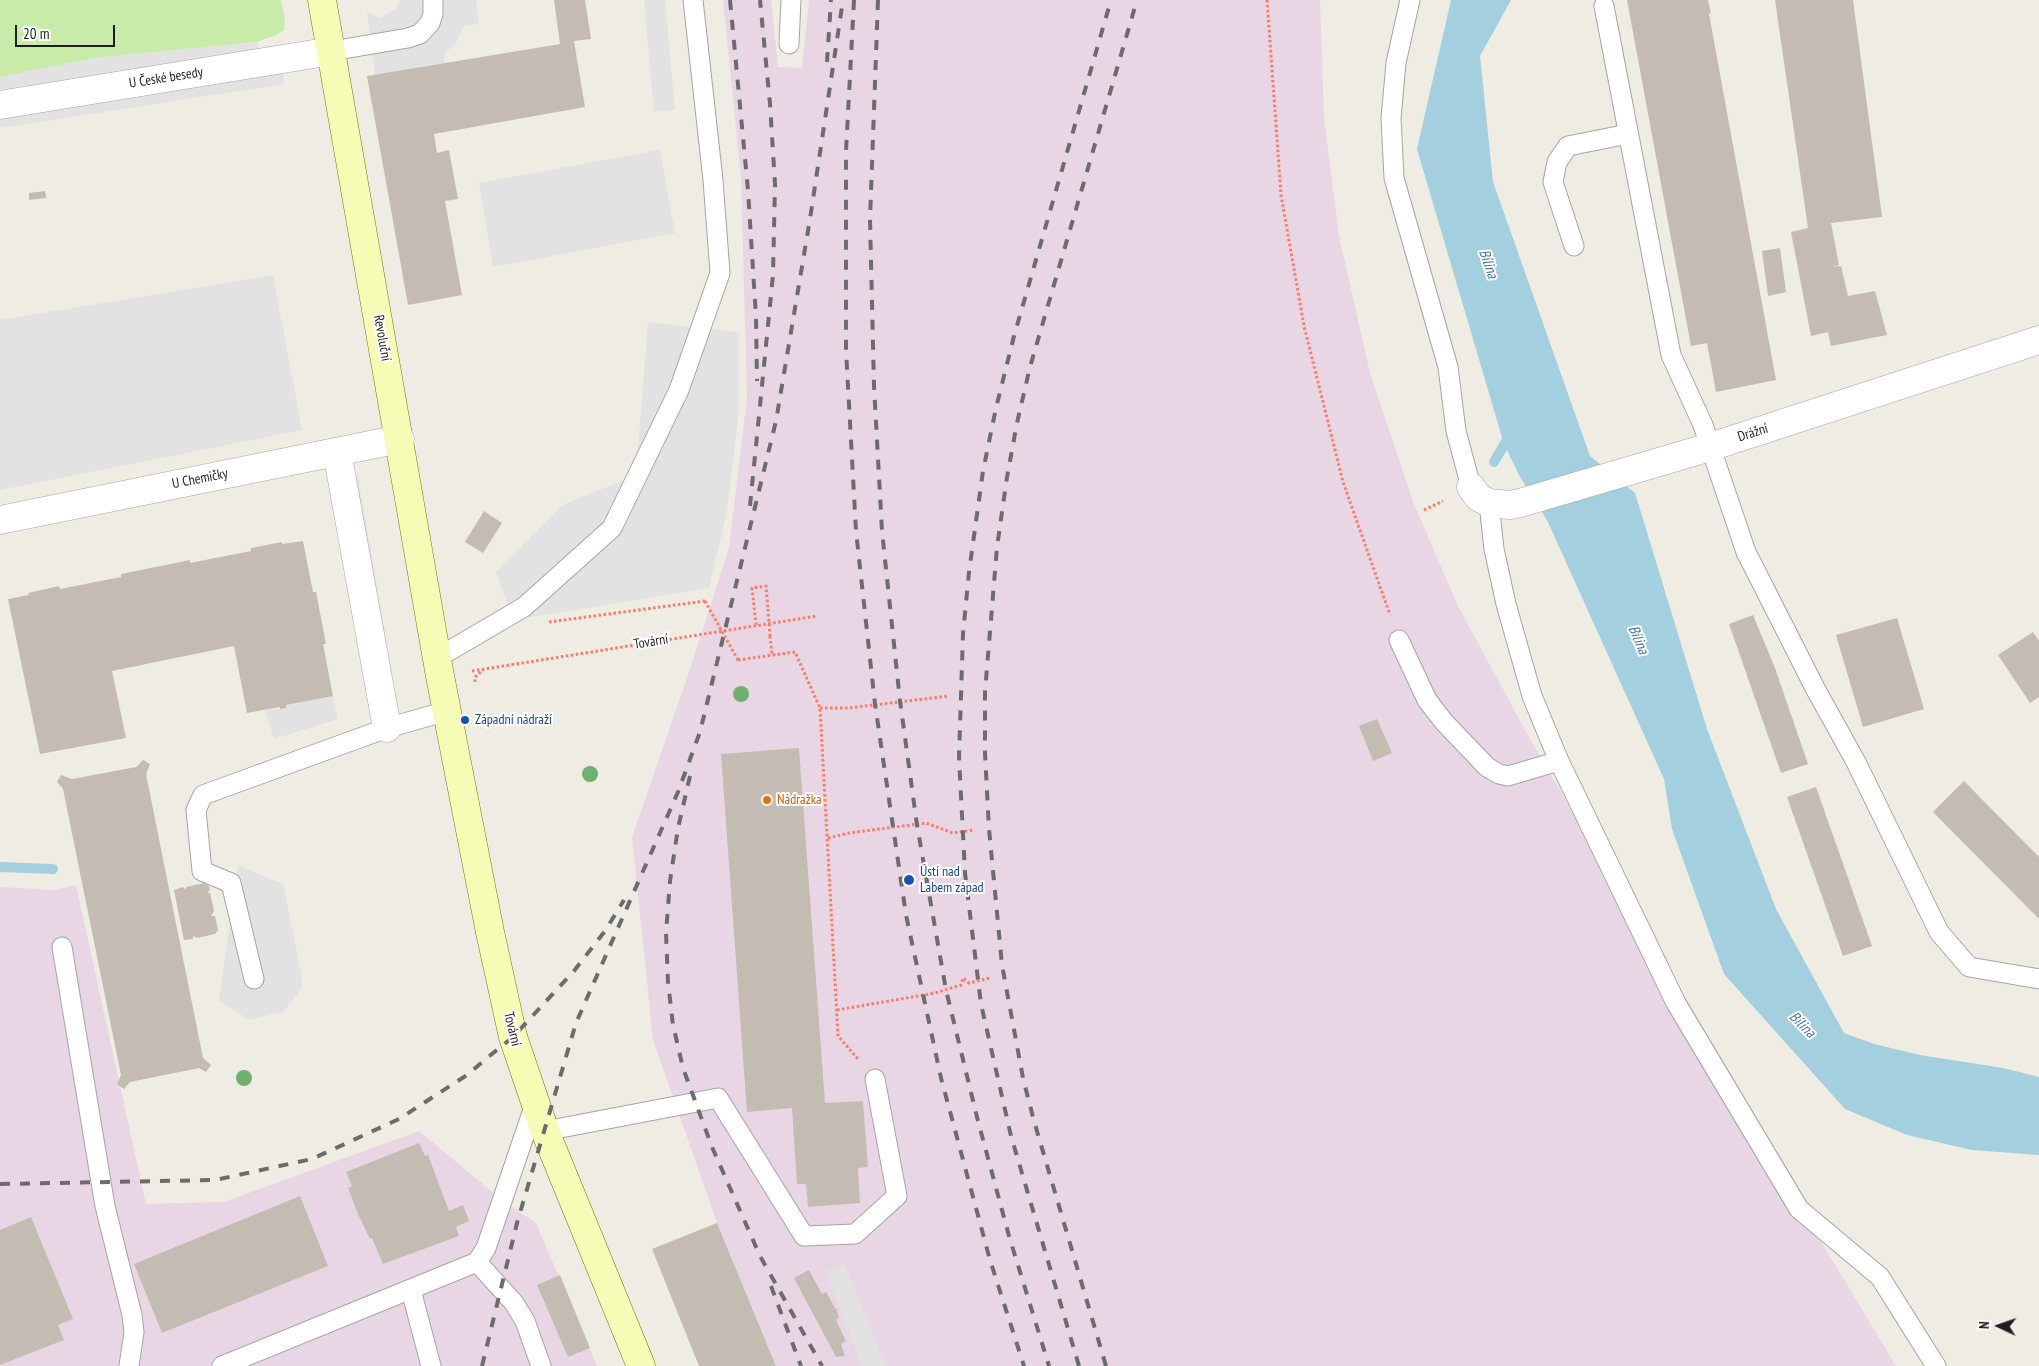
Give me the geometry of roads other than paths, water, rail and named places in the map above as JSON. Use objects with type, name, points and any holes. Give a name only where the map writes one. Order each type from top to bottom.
[{"type":"street","name":"Revoluční","points":[[322,0],[439,667]]},
{"type":"street","name":"U České besedy","points":[[0,105],[332,52]]},
{"type":"street","name":"Drážní","points":[[1480,495],[1510,505],[1520,503],[1710,447],[2039,340]]},
{"type":"street","name":"U Chemičky","points":[[0,520],[400,439]]},
{"type":"street","points":[[337,452],[387,728]]},
{"type":"street","name":"Tovární","points":[[439,667],[490,932],[511,1027],[545,1131],[641,1366]]},
{"type":"lane","points":[[332,52],[408,38],[420,34],[430,23],[433,14],[433,0]]},
{"type":"lane","points":[[439,667],[524,607],[612,528],[679,390],[720,273],[713,180],[693,0]]},
{"type":"lane","points":[[788,44],[792,0]]},
{"type":"lane","points":[[1410,0],[1396,63],[1391,118],[1394,178],[1448,367],[1456,431],[1480,495],[1506,604],[1532,696],[1559,761],[1676,1004],[1799,1209],[1880,1277],[1936,1366]]},
{"type":"lane","points":[[1604,6],[1670,355],[1703,425],[1746,552],[1816,690],[1856,762],[1939,932],[1969,967],[2039,979]]},
{"type":"lane","points":[[1574,246],[1552,182],[1557,162],[1568,146],[1628,134]]},
{"type":"lane","points":[[1399,640],[1427,700],[1444,722],[1487,767],[1499,774],[1508,776],[1559,761]]},
{"type":"lane","points":[[254,980],[231,883],[202,871],[196,810],[203,795],[387,728],[448,711]]},
{"type":"lane","points":[[62,947],[105,1206],[132,1315],[134,1332],[129,1366]]},
{"type":"lane","points":[[545,1131],[718,1098],[804,1236],[856,1234],[897,1196],[875,1078]]},
{"type":"lane","points":[[222,1366],[477,1262],[486,1248],[535,1104]]},
{"type":"lane","points":[[477,1262],[514,1303],[525,1321],[541,1366]]},
{"type":"lane","points":[[411,1290],[431,1366]]},
{"type":"water","name":"Bílina","points":[[1451,0],[1511,0],[1480,56],[1493,182],[1590,456],[1635,493],[1707,729],[1776,909],[1844,1033],[1874,1044],[1920,1055],[2003,1068],[2039,1077],[2039,1155],[1972,1150],[1907,1135],[1845,1109],[1724,974],[1672,829],[1664,779],[1547,520],[1520,477],[1504,444],[1417,149]]},
{"type":"waterway","points":[[1494,462],[1511,433]]},
{"type":"waterway","points":[[0,867],[53,869]]},
{"type":"railway","points":[[730,0],[748,190],[756,317],[757,381]]},
{"type":"railway","points":[[750,506],[773,275],[775,184],[770,104],[760,0]]},
{"type":"railway","points":[[827,62],[831,0]]},
{"type":"railway","points":[[482,1366],[517,1223],[576,1023],[678,792],[700,732],[776,421],[810,219],[843,0]]},
{"type":"railway","points":[[854,0],[846,151],[846,350],[856,531],[875,704],[906,915],[941,1078],[990,1260],[1024,1366]]},
{"type":"railway","points":[[878,0],[870,219],[874,386],[882,531],[900,701],[917,825],[946,990],[978,1121],[1009,1236],[1049,1366]]},
{"type":"railway","points":[[1079,1366],[1011,1136],[981,1004],[965,873],[959,757],[963,634],[969,572],[983,471],[1014,336],[1111,0]]},
{"type":"railway","points":[[1106,1366],[1034,1121],[1023,1078],[1002,965],[989,829],[985,753],[985,692],[997,547],[1017,423],[1030,367],[1137,0]]},
{"type":"railway","points":[[690,776],[678,828],[670,881],[666,933],[668,982],[673,1025],[683,1068],[712,1147],[760,1256],[822,1366]]},
{"type":"railway","points":[[0,1184],[215,1180],[312,1159],[399,1119],[467,1075],[513,1037],[574,971],[605,931],[624,900]]},
{"type":"railway","points":[[771,1286],[801,1366]]},
{"type":"place","name":"Západní nádraží","points":[[465,720]]},
{"type":"place","name":"Nádražka","points":[[767,800]]},
{"type":"place","name":"Ústí nad Labem západ","points":[[909,880]]}]
